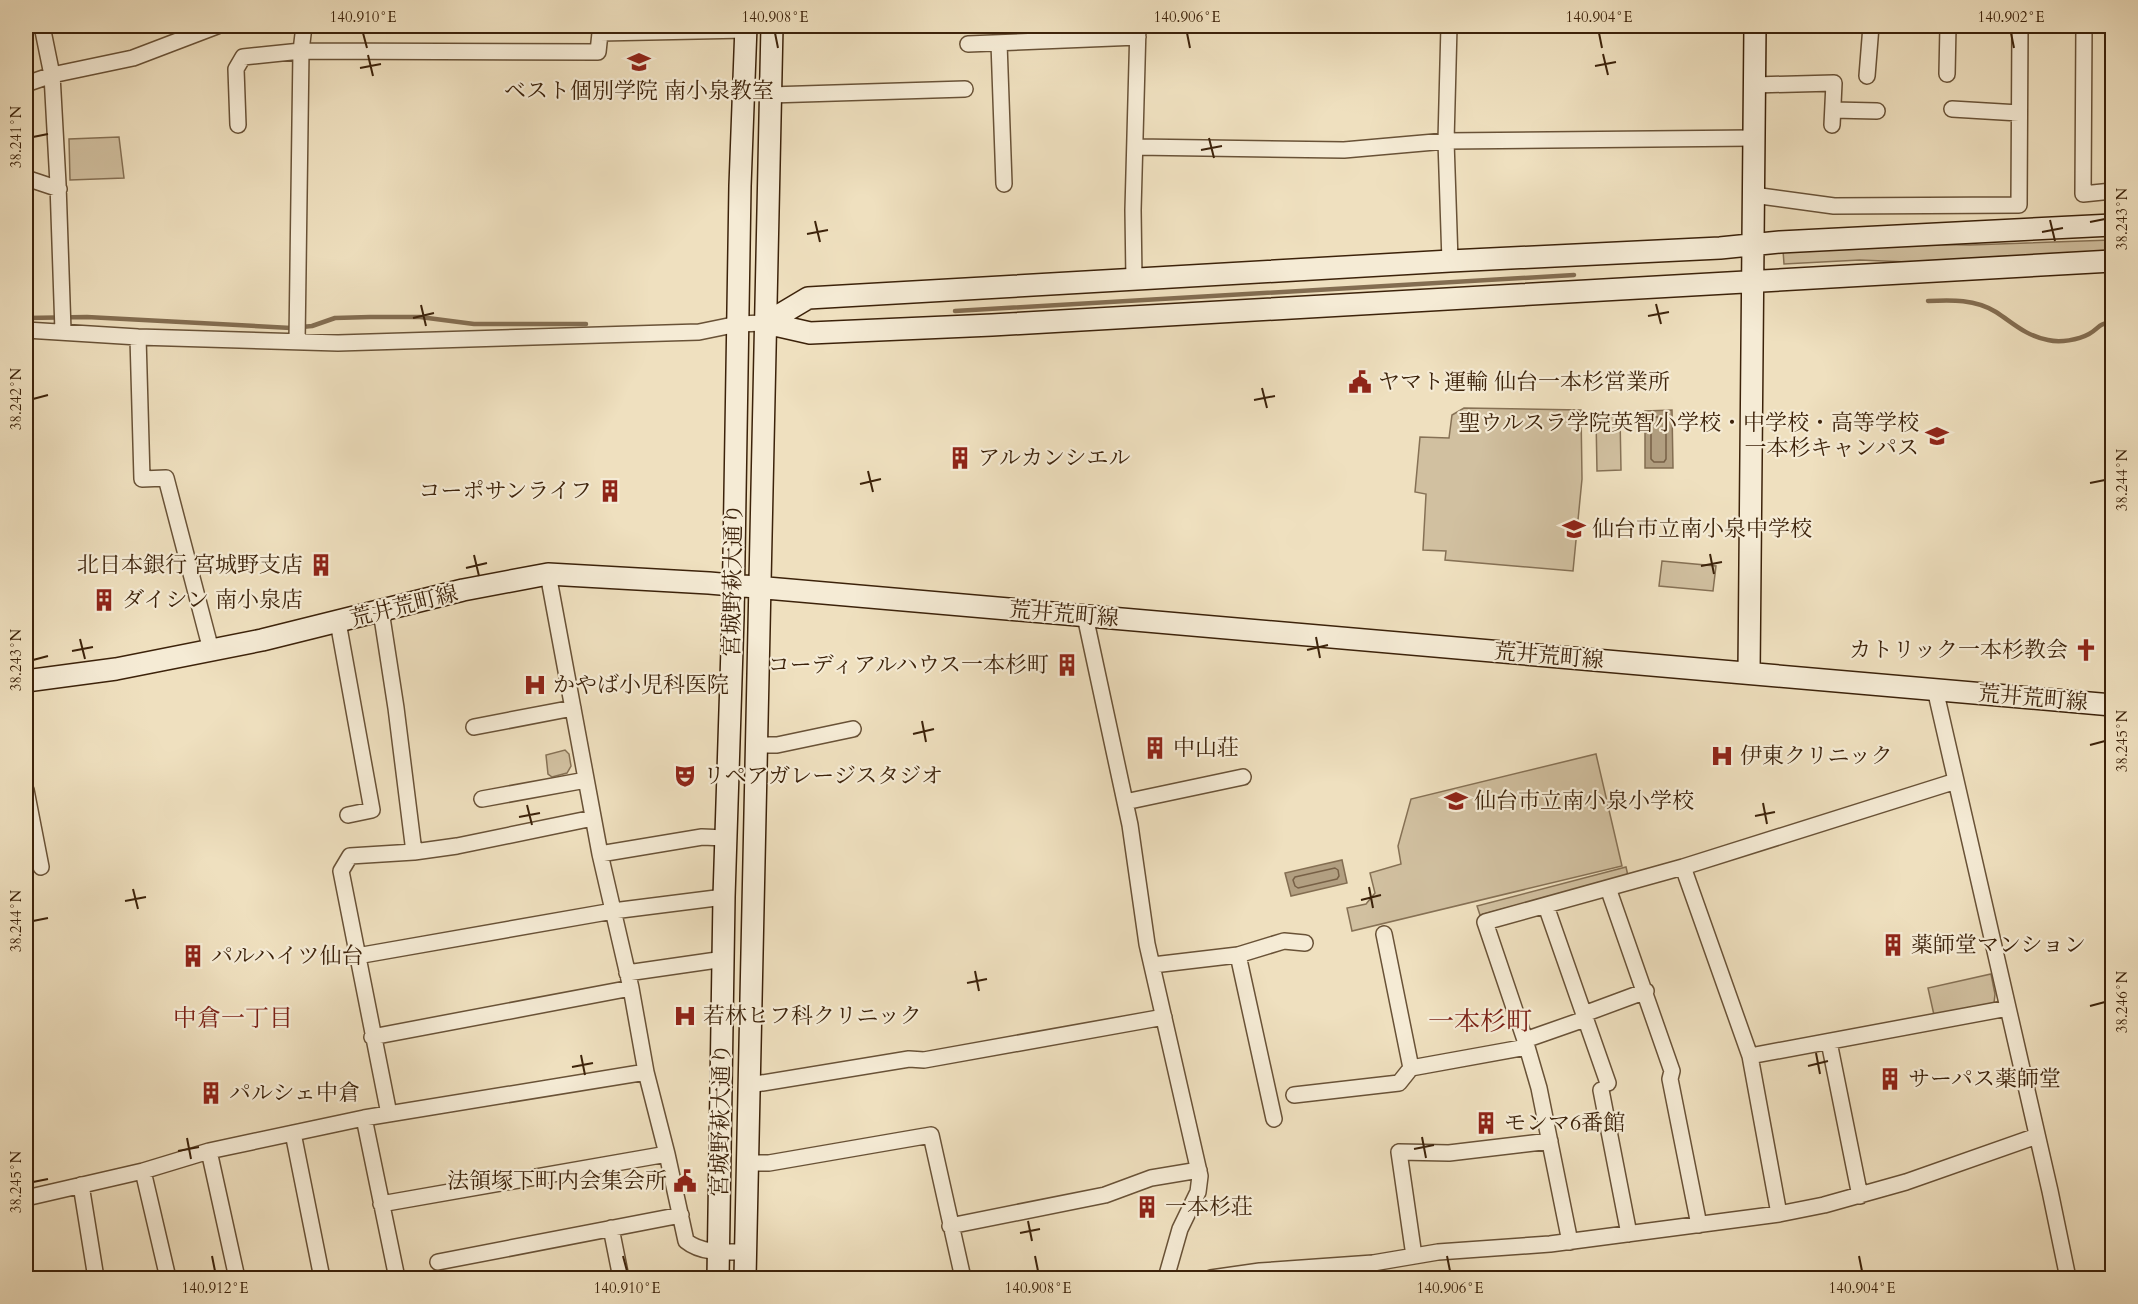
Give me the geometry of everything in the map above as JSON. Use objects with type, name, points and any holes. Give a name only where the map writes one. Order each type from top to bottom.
[{"type":"street","points":[[42,26],[52,75],[59,189],[62,322]]},
{"type":"street","points":[[26,84],[52,75],[133,58],[217,26]]},
{"type":"street","points":[[297,333],[301,51],[304,26]]},
{"type":"street","name":"宮城野萩大通り","points":[[745,1278],[772,26]]},
{"type":"street","points":[[1449,26],[1446,141],[1450,261]]},
{"type":"street","points":[[1749,673],[1755,26]]},
{"type":"street","points":[[1867,76],[1871,26]]},
{"type":"street","points":[[1947,74],[1948,26]]},
{"type":"street","points":[[1753,195],[1834,206],[2019,205],[2020,26]]},
{"type":"street","points":[[2085,26],[2083,194],[2112,192]]},
{"type":"street","points":[[238,125],[236,69],[243,57],[301,51],[598,52],[600,33],[746,28]]},
{"type":"street","name":"宮城野萩大通り","points":[[718,1278],[724,897],[733,585],[740,186],[746,28]]},
{"type":"street","points":[[968,44],[1138,32],[1133,210],[1134,280]]},
{"type":"street","points":[[999,43],[1004,184]]},
{"type":"street","points":[[1754,85],[1834,83],[1833,118],[1877,111]]},
{"type":"street","points":[[770,95],[965,89]]},
{"type":"street","points":[[1952,109],[2019,113]]},
{"type":"street","points":[[1136,147],[1344,150],[1446,141],[1753,138]]},
{"type":"street","points":[[26,178],[59,189]]},
{"type":"street","points":[[1943,206],[1945,233]]},
{"type":"street","points":[[766,323],[808,298],[2112,225]]},
{"type":"street","points":[[26,330],[62,322],[138,337],[297,333],[338,343],[699,332],[738,324],[766,323],[810,333],[1101,319],[2112,261]]},
{"type":"street","points":[[138,337],[142,479],[166,478],[211,650]]},
{"type":"street","points":[[548,574],[600,854],[629,981],[646,1072],[686,1241],[694,1248],[745,1252]]},
{"type":"street","name":"荒井荒町線","points":[[26,681],[116,669],[211,650],[338,622],[463,590],[548,574],[733,585],[2112,705]]},
{"type":"street","points":[[381,611],[414,852]]},
{"type":"street","points":[[1085,616],[1125,802],[1147,944],[1199,1170],[1198,1192],[1180,1229],[1162,1278]]},
{"type":"street","points":[[338,622],[372,810],[348,814]]},
{"type":"street","points":[[1935,689],[2068,1278]]},
{"type":"street","points":[[474,727],[573,708]]},
{"type":"street","points":[[757,745],[777,745],[853,729]]},
{"type":"street","points":[[1125,802],[1243,777]]},
{"type":"street","points":[[482,799],[586,780]]},
{"type":"street","points":[[1570,1242],[1539,1088],[1485,922],[1683,867],[1956,782]]},
{"type":"street","points":[[26,790],[41,867]]},
{"type":"street","points":[[389,1114],[340,871],[350,856],[414,852],[457,846],[593,818]]},
{"type":"street","points":[[600,854],[702,837],[726,838]]},
{"type":"street","points":[[1683,867],[1750,1056],[1779,1214]]},
{"type":"street","points":[[1608,888],[1646,991],[1672,1071],[1670,1079],[1699,1225]]},
{"type":"street","points":[[357,956],[613,911],[724,897]]},
{"type":"street","points":[[1546,906],[1584,1016],[1604,1087],[1629,1233]]},
{"type":"street","points":[[1384,934],[1411,1068]]},
{"type":"street","points":[[1153,965],[1238,955],[1284,941],[1305,943]]},
{"type":"street","points":[[1238,955],[1274,1119]]},
{"type":"street","points":[[372,1037],[724,959]]},
{"type":"street","points":[[1294,1095],[1399,1083],[1411,1068],[1526,1044],[1584,1016],[1646,991]]},
{"type":"street","points":[[1750,1056],[2008,1008]]},
{"type":"street","points":[[750,1085],[909,1059],[924,1060],[1164,1017]]},
{"type":"street","points":[[1829,1042],[1860,1196]]},
{"type":"street","points":[[26,1198],[143,1171],[209,1151],[292,1133],[389,1114],[646,1072]]},
{"type":"street","points":[[364,1119],[398,1278]]},
{"type":"street","points":[[292,1133],[322,1278]]},
{"type":"street","points":[[747,1163],[769,1163],[931,1135],[963,1278]]},
{"type":"street","points":[[1212,1278],[1373,1263],[1438,1252],[1570,1242],[1779,1214],[1860,1196],[1918,1179],[2037,1136]]},
{"type":"street","points":[[1414,1256],[1399,1152],[1449,1153],[1550,1141]]},
{"type":"street","points":[[209,1151],[237,1278]]},
{"type":"street","points":[[381,1204],[667,1154]]},
{"type":"street","points":[[950,1226],[1106,1195],[1151,1178],[1199,1170]]},
{"type":"street","points":[[143,1171],[168,1278]]},
{"type":"street","points":[[81,1185],[96,1278]]},
{"type":"street","points":[[438,1262],[681,1215]]},
{"type":"street","points":[[611,1228],[621,1278]]},
{"type":"shaded area","points":[[119,137],[124,178],[70,180],[69,139]]},
{"type":"shaded area","points":[[2111,240],[2111,253],[1931,263],[1860,260],[1784,264],[1783,250],[1901,244],[1970,245]]},
{"type":"shaded area","points":[[1464,408],[1581,410],[1582,479],[1573,571],[1445,560],[1446,551],[1423,550],[1426,494],[1415,492],[1420,437],[1449,438],[1452,415]]},
{"type":"shaded area","points":[[1620,416],[1621,470],[1597,471],[1596,417]]},
{"type":"shaded area","points":[[1662,561],[1716,566],[1713,591],[1659,586]]},
{"type":"shaded area","points":[[565,750],[569,754],[571,766],[567,773],[552,777],[548,774],[546,755]]},
{"type":"shaded area","points":[[1596,754],[1622,866],[1352,931],[1347,908],[1366,904],[1375,893],[1370,873],[1401,864],[1398,846],[1411,799]]},
{"type":"shaded area","points":[[1626,867],[1628,876],[1480,915],[1477,906]]},
{"type":"shaded area","points":[[1991,974],[1995,994],[1994,1003],[1934,1015],[1928,988]]},
{"type":"water","points":[[1672,410],[1673,468],[1645,468],[1645,411]]},
{"type":"water","points":[[1342,860],[1347,883],[1291,896],[1285,873]]},
{"type":"waterway","points":[[955,311],[1574,275]]},
{"type":"waterway","points":[[1928,301],[1955,301],[1980,305],[1996,312],[2026,332],[2053,341],[2080,338],[2101,325],[2112,322]]},
{"type":"waterway","points":[[26,318],[87,317],[291,328],[312,326],[335,318],[370,317],[420,317],[474,324],[586,324]]},
{"type":"place","name":"ベスト個別学院 南小泉教室","points":[[639,62]]},
{"type":"place","name":"ヤマト運輸 仙台一本杉営業所","points":[[1360,382]]},
{"type":"place","name":"聖ウルスラ学院英智小学校・中学校・高等学校 一本杉キャンパス","points":[[1937,436]]},
{"type":"place","name":"アルカンシエル","points":[[960,458]]},
{"type":"place","name":"コーポサンライフ","points":[[610,491]]},
{"type":"place","name":"仙台市立南小泉中学校","points":[[1574,529]]},
{"type":"place","name":"北日本銀行 宮城野支店","points":[[321,565]]},
{"type":"place","name":"ダイシン 南小泉店","points":[[104,600]]},
{"type":"place","name":"カトリック一本杉教会","points":[[2086,650]]},
{"type":"place","name":"コーディアルハウス一本杉町","points":[[1067,665]]},
{"type":"place","name":"かやば小児科医院","points":[[535,685]]},
{"type":"place","name":"中山荘","points":[[1155,748]]},
{"type":"place","name":"伊東クリニック","points":[[1722,756]]},
{"type":"place","name":"リペアガレージスタジオ","points":[[685,776]]},
{"type":"place","name":"仙台市立南小泉小学校","points":[[1456,801]]},
{"type":"place","name":"薬師堂マンション","points":[[1893,945]]},
{"type":"place","name":"パルハイツ仙台","points":[[193,956]]},
{"type":"place","name":"若林ヒフ科クリニック","points":[[685,1016]]},
{"type":"place","name":"サーパス薬師堂","points":[[1890,1079]]},
{"type":"place","name":"パルシェ中倉","points":[[211,1093]]},
{"type":"place","name":"モンマ6番館","points":[[1486,1123]]},
{"type":"place","name":"法領塚下町内会集会所","points":[[685,1181]]},
{"type":"place","name":"一本杉荘","points":[[1147,1207]]},
{"type":"district","name":"中倉一丁目","points":[[233,1018]]},
{"type":"district","name":"一本杉町","points":[[1480,1021]]}]
